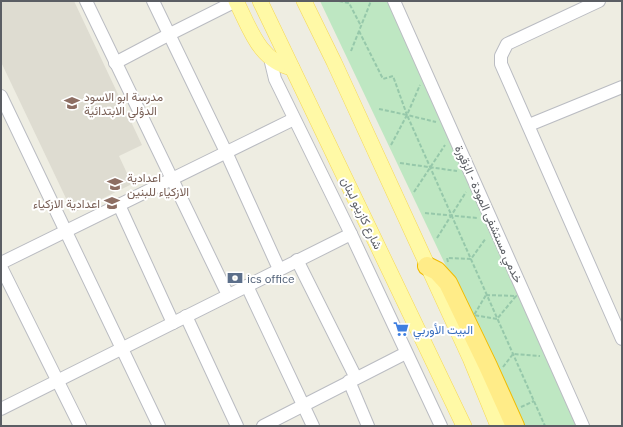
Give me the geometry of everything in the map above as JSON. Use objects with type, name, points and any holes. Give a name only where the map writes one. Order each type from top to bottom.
[{"type":"highway","points":[[427,266],[437,271],[448,283],[494,368],[516,417]]},
{"type":"main road","points":[[236,1],[262,50],[270,58],[281,65],[292,68]]},
{"type":"main road","name":"شارع كازينو لبنان","points":[[260,1],[464,426]]},
{"type":"main road","points":[[304,1],[337,69],[470,358],[498,426]]},
{"type":"street","points":[[86,1],[228,295]]},
{"type":"street","points":[[153,1],[226,152],[279,269]]},
{"type":"street","points":[[115,63],[236,1]]},
{"type":"street","name":"خدمي مستشفى المودة - الزقورة","points":[[394,1],[583,426]]},
{"type":"street","points":[[599,1],[507,44],[501,56],[501,64],[622,339]]},
{"type":"street","points":[[270,58],[275,79],[351,234],[441,426]]},
{"type":"street","points":[[529,126],[622,87]]},
{"type":"street","points":[[2,102],[66,232],[158,426]]},
{"type":"street","points":[[1,263],[294,119]]},
{"type":"street","points":[[119,205],[173,323]]},
{"type":"street","points":[[1,409],[351,234]]},
{"type":"street","points":[[297,260],[353,380],[368,426]]},
{"type":"street","points":[[1,267],[80,426]]},
{"type":"street","points":[[247,286],[314,426]]},
{"type":"street","points":[[186,316],[237,426]]},
{"type":"street","points":[[263,426],[406,353]]},
{"type":"path","points":[[339,1],[350,2],[361,26]]},
{"type":"path","points":[[351,51],[371,1]]},
{"type":"path","points":[[359,31],[384,79],[393,76],[407,115],[451,216],[546,426]]},
{"type":"path","points":[[391,145],[407,115],[422,79]]},
{"type":"path","points":[[379,109],[436,122]]},
{"type":"path","points":[[414,192],[445,145]]},
{"type":"path","points":[[400,163],[457,171]]},
{"type":"path","points":[[437,238],[466,192]]},
{"type":"path","points":[[425,213],[477,218]]},
{"type":"path","points":[[471,259],[486,238]]},
{"type":"path","points":[[446,258],[471,259]]},
{"type":"path","points":[[486,295],[474,315],[497,320]]},
{"type":"path","points":[[486,295],[516,296],[497,320]]},
{"type":"path","points":[[494,368],[513,354],[544,357]]},
{"type":"path","points":[[516,417],[534,400]]},
{"type":"shaded area","name":"مدرسة ابو الاسود الدؤلي الابتدائية","points":[[1,1],[74,1],[142,145],[119,156],[132,184],[73,213],[1,62]]},
{"type":"green space","points":[[320,1],[388,1],[582,426],[522,426]]},
{"type":"place","name":"مدرسة ابو الاسود الدؤلي الابتدائية","points":[[72,103]]},
{"type":"place","name":"اعدادية الازكياء للبنين","points":[[115,184]]},
{"type":"place","name":"اعدادية الازكياء","points":[[112,203]]},
{"type":"place","name":"ics office","points":[[235,278]]},
{"type":"place","name":"البيت الأوربي","points":[[401,329]]}]
